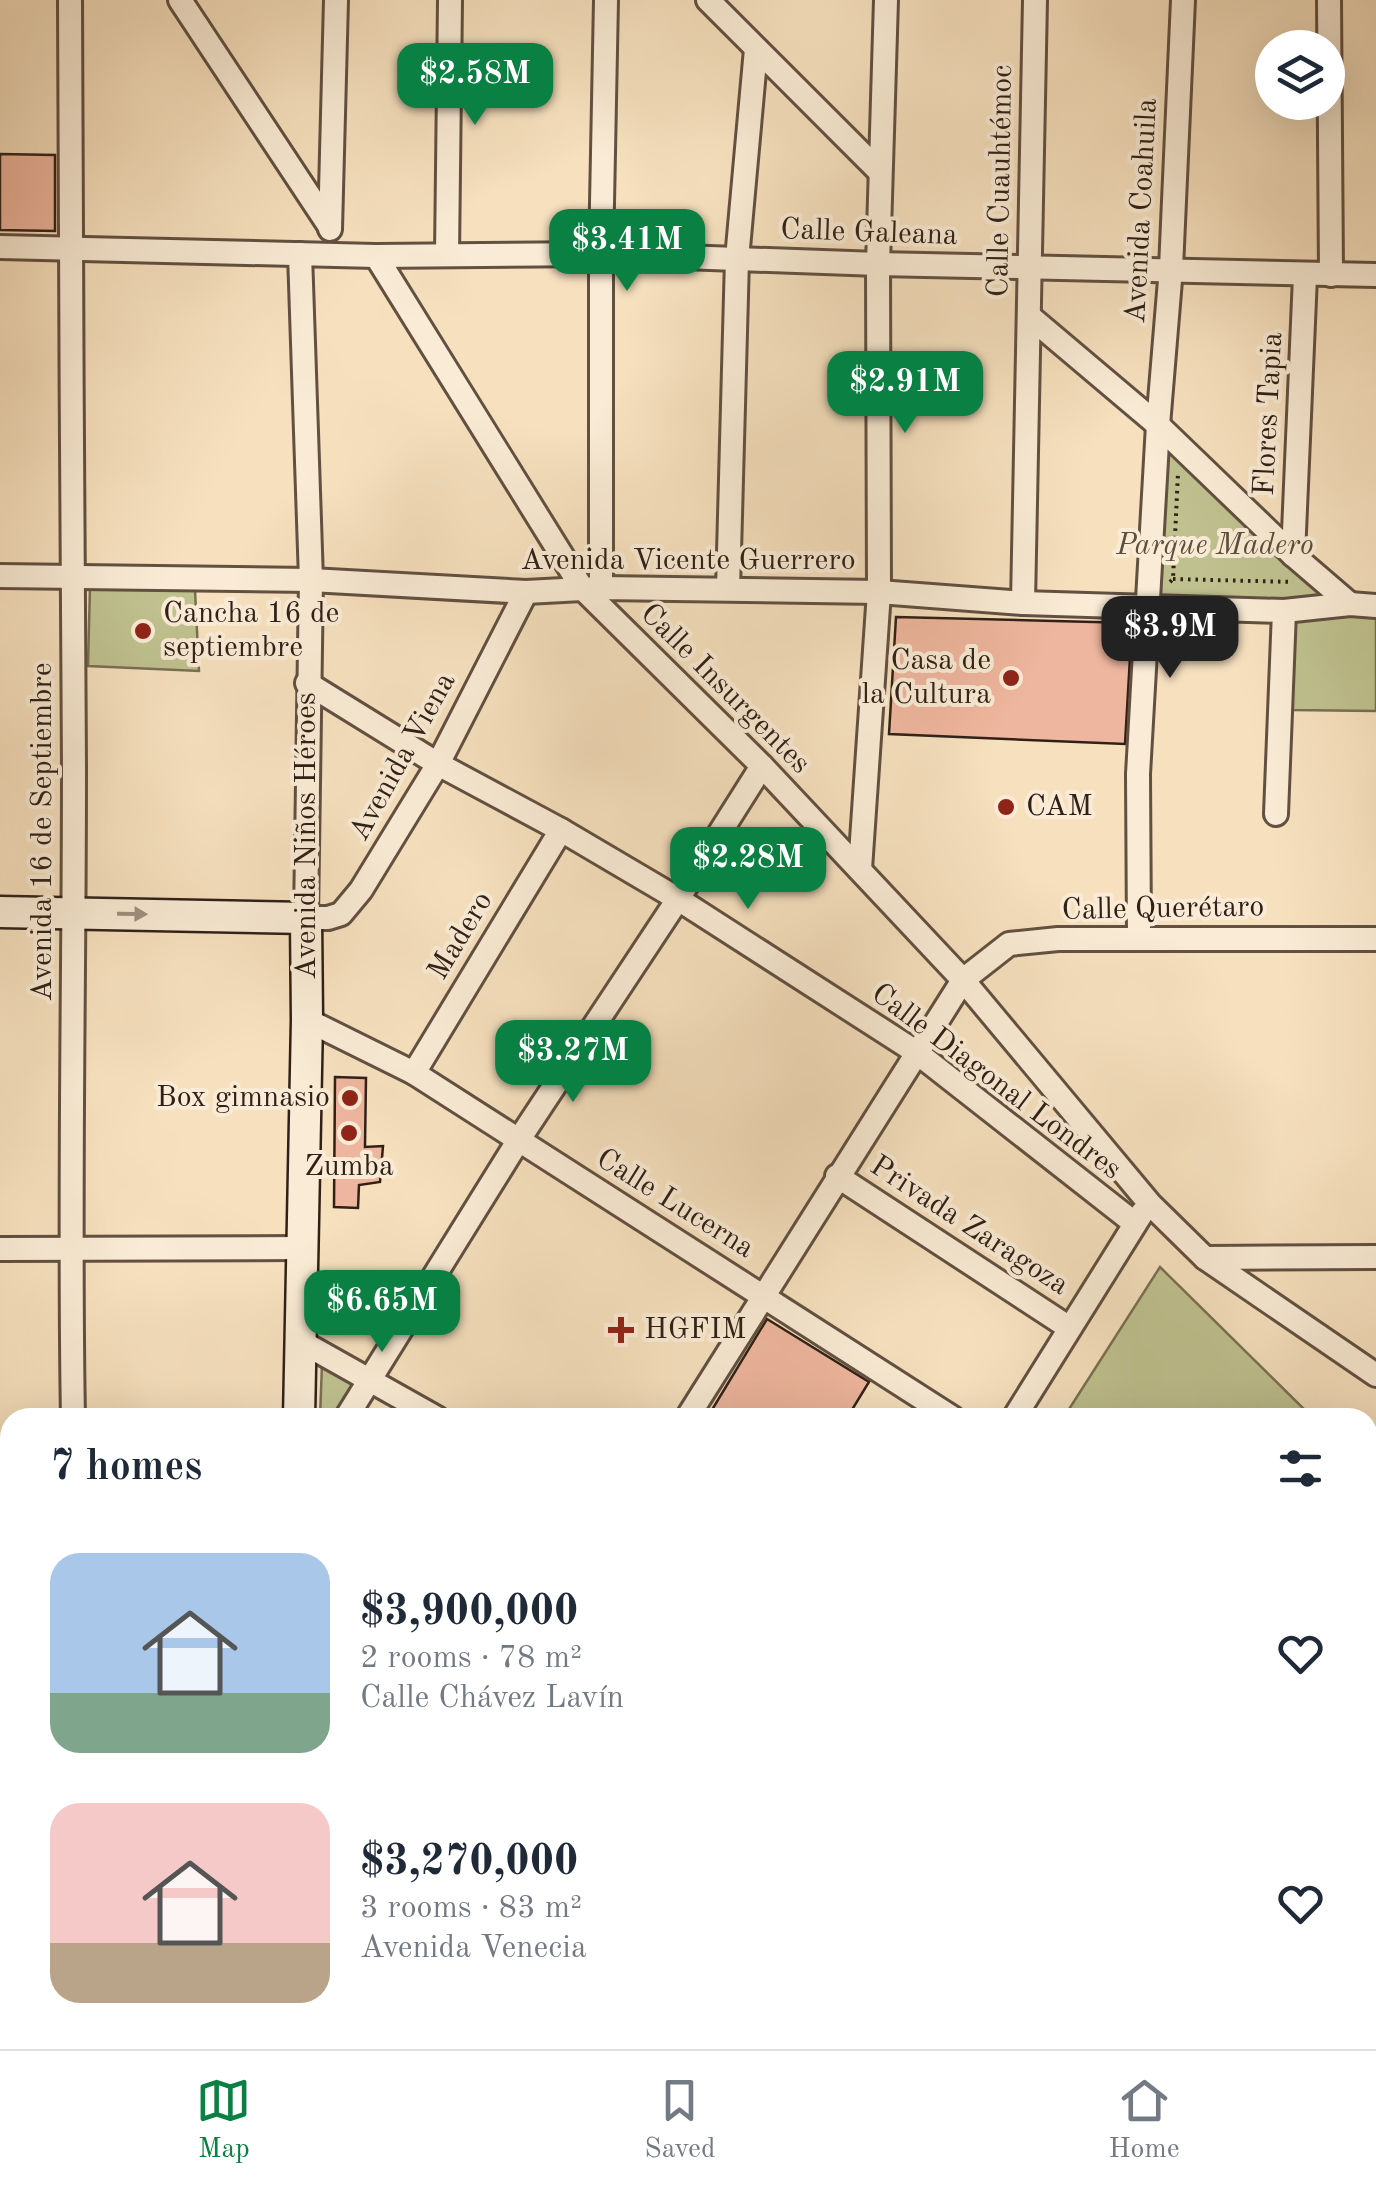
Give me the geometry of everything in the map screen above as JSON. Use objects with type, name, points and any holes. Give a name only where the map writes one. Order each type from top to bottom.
[{"type":"street","name":"Avenida 16 de Septiembre","points":[[70,0],[73,1408]]},
{"type":"street","points":[[180,0],[330,227]]},
{"type":"street","points":[[332,253],[336,0]]},
{"type":"street","points":[[447,255],[450,0]]},
{"type":"street","points":[[592,588],[606,0]]},
{"type":"street","points":[[708,0],[879,171]]},
{"type":"street","points":[[860,870],[880,592],[878,264],[886,0]]},
{"type":"street","name":"Calle Cuauhtémoc","points":[[1023,602],[1035,0]]},
{"type":"street","name":"Avenida Coahuila","points":[[1139,936],[1138,774],[1184,0]]},
{"type":"street","points":[[1329,0],[1331,275]]},
{"type":"street","points":[[728,590],[737,259],[756,48]]},
{"type":"street","name":"Calle Galeana","points":[[0,248],[376,256],[600,254],[1376,275]]},
{"type":"street","name":"Avenida Niños Héroes","points":[[299,1408],[311,580],[300,254]]},
{"type":"street","name":"Calle Insurgentes","points":[[376,256],[592,588],[963,980],[1150,1204],[1205,1258]]},
{"type":"street","name":"Flores Tapia","points":[[1288,561],[1305,276]]},
{"type":"street","points":[[1029,316],[1158,424],[1288,561],[1350,604]]},
{"type":"street","name":"Avenida Vicente Guerrero","points":[[0,576],[311,580],[526,592],[592,588],[880,592],[1023,602],[1284,611],[1350,604],[1376,606]]},
{"type":"street","name":"Avenida Viena","points":[[306,918],[341,914],[351,904],[438,764],[526,592]]},
{"type":"street","points":[[1276,814],[1284,611]]},
{"type":"street","name":"Calle Diagonal Londres","points":[[308,684],[438,764],[678,899],[916,1052],[1133,1222]]},
{"type":"street","points":[[352,1408],[518,1141],[762,766]]},
{"type":"street","name":"Madero","points":[[414,1073],[560,830]]},
{"type":"street","points":[[0,912],[306,918]]},
{"type":"street","name":"Calle Querétaro","points":[[693,1408],[963,980],[1009,944],[1139,936],[1376,939]]},
{"type":"street","name":"Calle Lucerna","points":[[307,1020],[414,1073],[937,1408]]},
{"type":"street","name":"Privada Zaragoza","points":[[837,1176],[1068,1327]]},
{"type":"street","points":[[1020,1408],[1133,1222],[1150,1204]]},
{"type":"street","points":[[0,1249],[301,1248]]},
{"type":"street","points":[[1205,1258],[1376,1258]]},
{"type":"street","points":[[1205,1258],[1376,1374]]},
{"type":"street","points":[[300,1341],[420,1408]]},
{"type":"path","points":[[1178,470],[1173,579],[1296,582],[1288,561]]},
{"type":"green space","name":"Parque Madero","points":[[1165,423],[1341,599],[1160,599]]},
{"type":"green space","name":"Cancha 16 de septiembre","points":[[90,586],[195,590],[199,671],[88,666]]},
{"type":"green space","points":[[1376,613],[1376,711],[1292,710],[1293,615]]},
{"type":"green space","points":[[1160,1267],[1303,1408],[1070,1408]]},
{"type":"green space","points":[[322,1364],[360,1384],[344,1408],[320,1408]]},
{"type":"building","points":[[0,154],[55,155],[55,231],[0,230]]},
{"type":"building","name":"Casa de la Cultura","points":[[896,617],[1132,623],[1125,744],[889,734]]},
{"type":"building","points":[[335,1077],[366,1078],[365,1147],[383,1146],[380,1182],[359,1185],[358,1208],[334,1207]]},
{"type":"building","points":[[767,1319],[869,1382],[853,1408],[713,1408]]},
{"type":"place","name":"Cancha 16 de septiembre","points":[[143,631]]},
{"type":"place","name":"Casa de la Cultura","points":[[1011,678]]},
{"type":"place","name":"CAM","points":[[1006,807]]},
{"type":"place","name":"Box gimnasio","points":[[350,1098]]},
{"type":"place","name":"Zumba","points":[[349,1133]]},
{"type":"place","name":"HGFIM","points":[[621,1330]]}]
